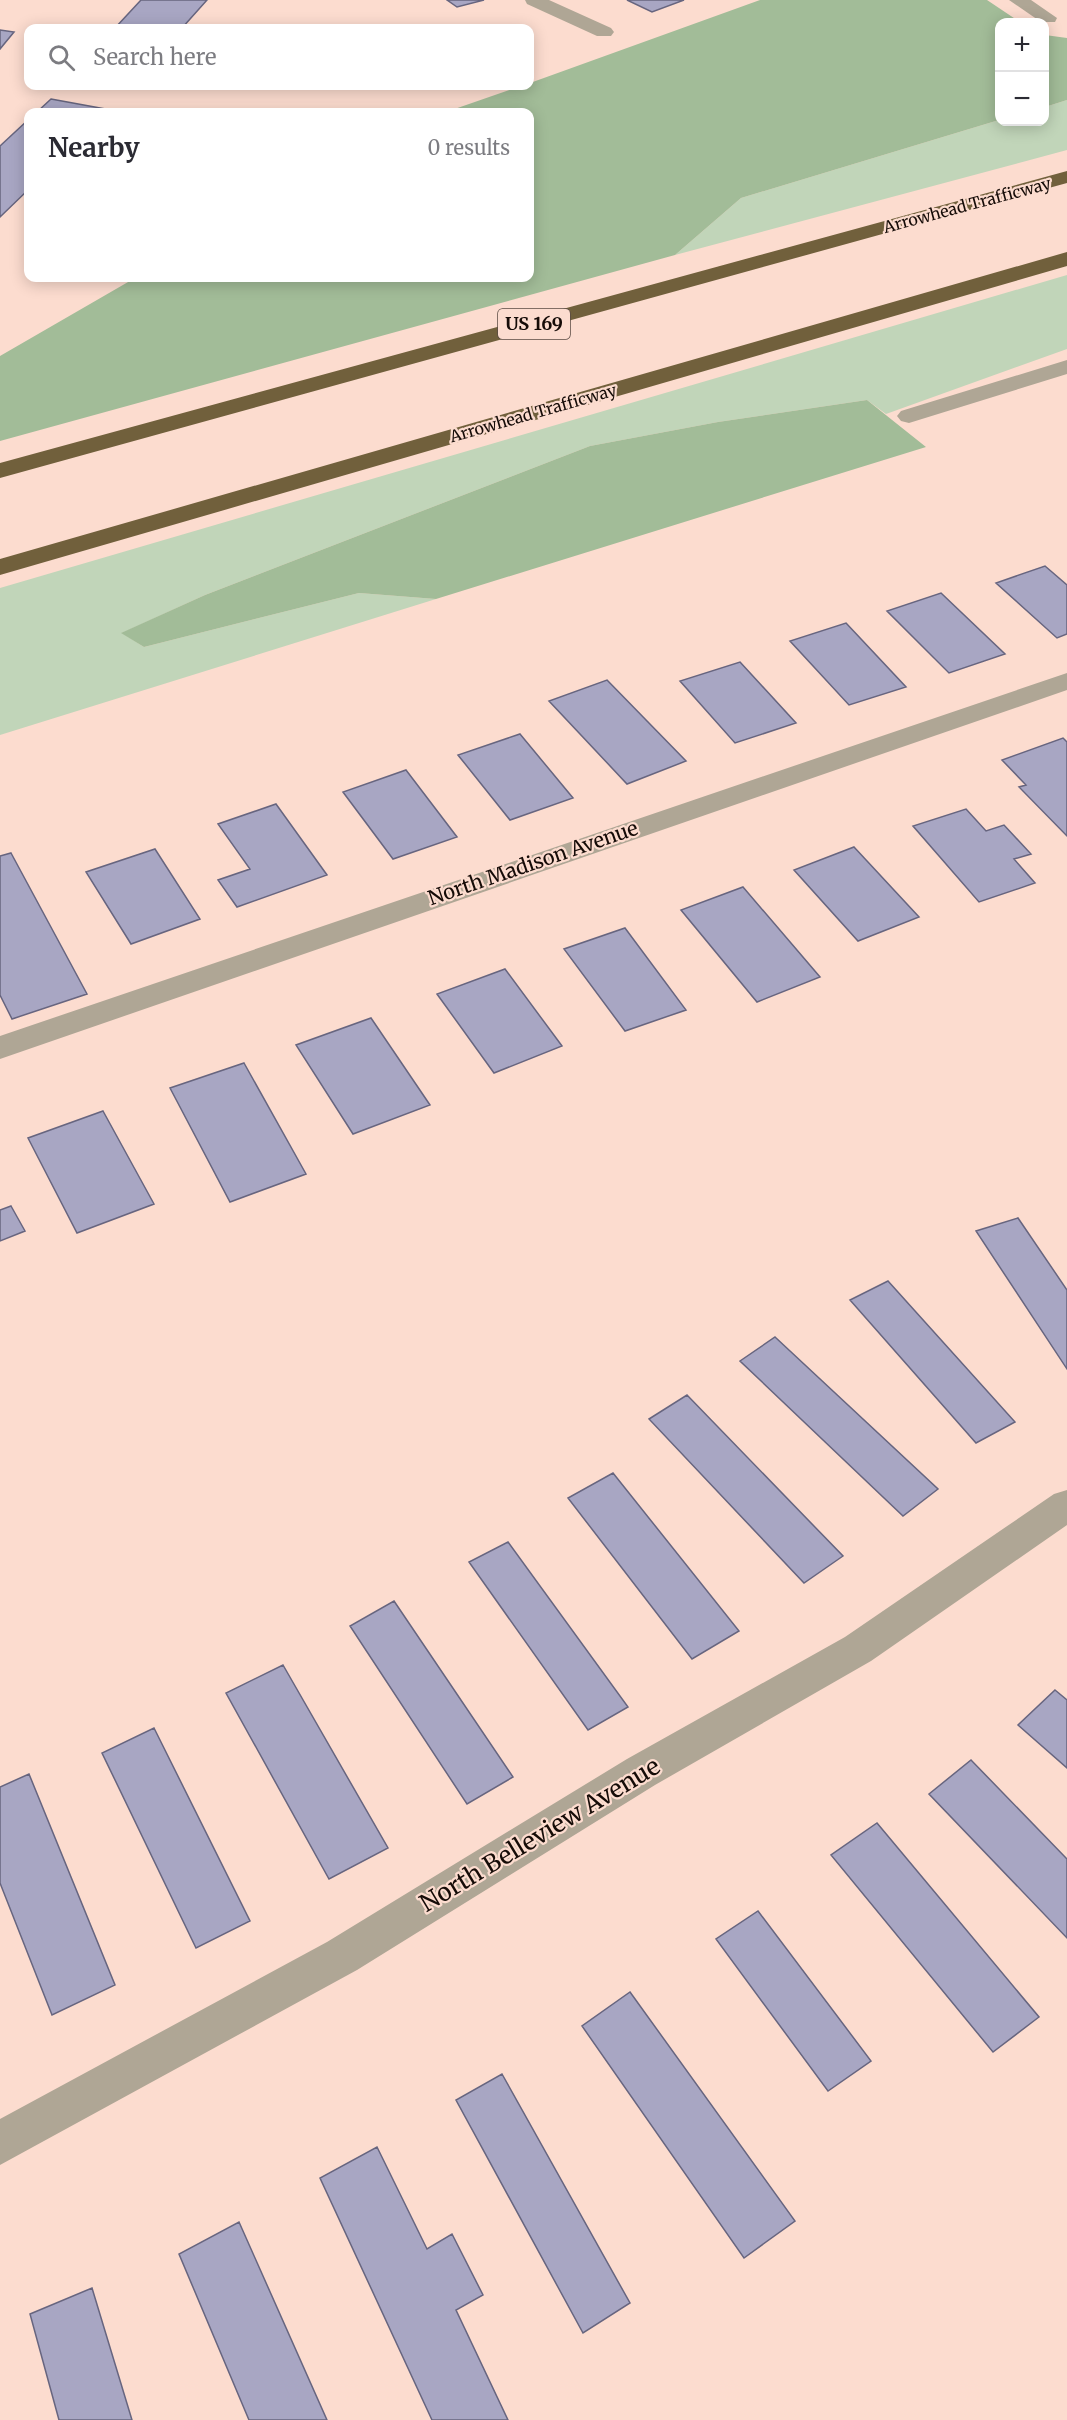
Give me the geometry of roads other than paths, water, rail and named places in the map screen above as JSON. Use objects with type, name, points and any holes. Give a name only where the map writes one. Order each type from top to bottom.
[{"type":"highway","name":"Arrowhead Trafficway","points":[[0,471],[1067,177]]},
{"type":"highway","name":"Arrowhead Trafficway","points":[[0,567],[1067,259]]},
{"type":"street","points":[[534,0],[604,32]]},
{"type":"street","points":[[1018,0],[1048,18]]},
{"type":"street","points":[[909,416],[1067,367]]},
{"type":"street","name":"North Madison Avenue","points":[[0,1048],[1067,681]]},
{"type":"street","name":"North Belleview Avenue","points":[[0,2143],[342,1956],[641,1772],[858,1649],[1067,1505]]}]
